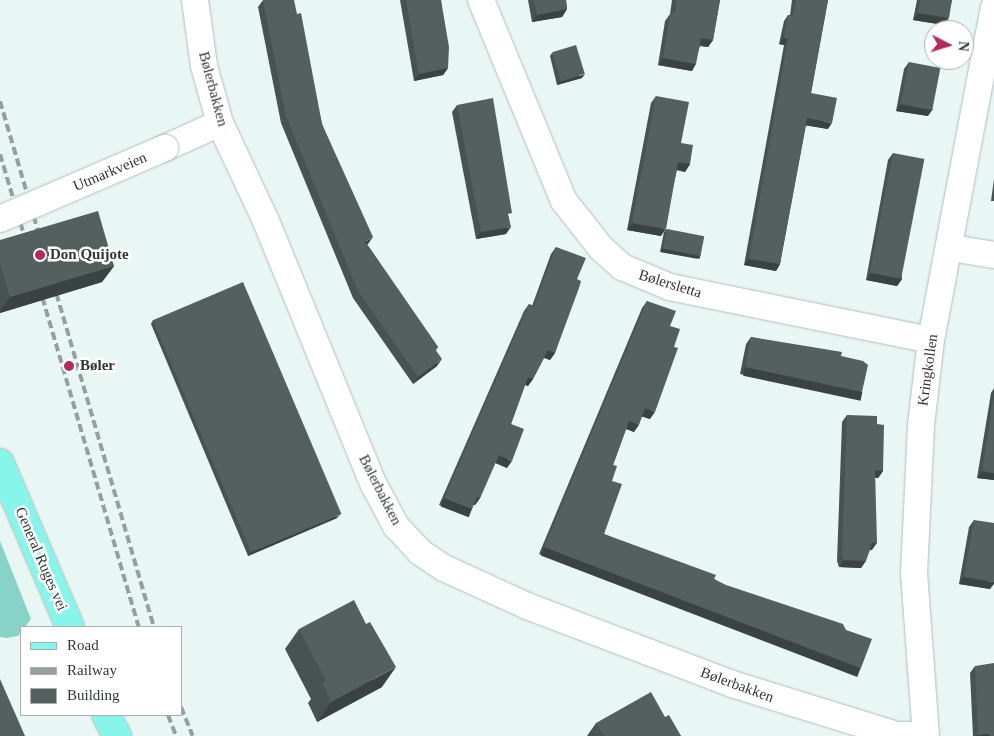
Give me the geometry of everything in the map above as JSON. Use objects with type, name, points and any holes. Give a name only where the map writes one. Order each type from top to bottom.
[{"type":"main road","name":"General Ruges vei","points":[[0,463],[70,626]]},
{"type":"main road","points":[[107,716],[117,736]]},
{"type":"street","name":"Bølerbakken","points":[[195,0],[204,66],[220,123],[266,221],[374,485],[396,526],[420,552],[444,568],[527,606],[732,684],[897,735],[926,736]]},
{"type":"street","name":"Bølersletta","points":[[481,0],[564,201],[601,248],[622,267],[670,287],[932,340]]},
{"type":"street","name":"Kringkollen","points":[[926,736],[914,514],[932,340],[951,248],[994,8]]},
{"type":"street","name":"Utmarkveien","points":[[0,220],[220,123]]},
{"type":"street","points":[[951,248],[994,255]]},
{"type":"green space","points":[[0,541],[31,619],[26,626],[20,626],[18,636],[0,637]]},
{"type":"building","points":[[263,0],[294,0],[297,14],[301,13],[322,124],[373,237],[365,242],[438,347],[435,349],[442,359],[418,377],[358,291],[286,116]]},
{"type":"building","points":[[406,0],[441,0],[449,47],[448,68],[419,74]]},
{"type":"building","points":[[534,0],[566,0],[567,9],[537,15]]},
{"type":"building","points":[[676,0],[720,0],[713,40],[701,38],[696,64],[663,58],[670,14],[675,13]]},
{"type":"building","points":[[796,0],[828,0],[811,93],[837,98],[832,123],[807,118],[780,264],[749,259],[788,39],[784,38],[788,15],[793,16]]},
{"type":"building","points":[[920,0],[952,0],[949,18],[918,13]]},
{"type":"building","points":[[576,45],[585,74],[561,81],[552,52]]},
{"type":"building","points":[[909,62],[924,65],[924,70],[940,70],[932,110],[901,104]]},
{"type":"building","points":[[656,96],[689,102],[681,143],[693,145],[690,164],[678,162],[666,229],[632,223]]},
{"type":"building","points":[[493,98],[512,213],[508,214],[511,227],[481,232],[457,105]]},
{"type":"building","points":[[893,153],[924,159],[901,279],[870,273]]},
{"type":"building","points":[[98,211],[114,266],[10,297],[0,264],[0,240]]},
{"type":"building","points":[[667,229],[704,236],[700,256],[663,249]]},
{"type":"building","points":[[556,247],[586,258],[577,279],[581,281],[579,288],[555,353],[548,350],[533,379],[528,377],[511,424],[524,429],[512,461],[499,455],[480,498],[477,497],[472,509],[444,498],[529,304],[534,306]]},
{"type":"building","points":[[243,282],[341,514],[251,552],[153,320]]},
{"type":"building","points":[[647,301],[676,311],[670,326],[680,329],[674,347],[678,348],[655,412],[645,408],[639,425],[629,421],[613,465],[617,466],[612,481],[622,484],[604,534],[716,575],[714,579],[726,585],[843,624],[846,630],[872,639],[861,668],[544,547]]},
{"type":"building","points":[[751,337],[842,352],[841,356],[863,361],[868,365],[862,392],[745,367]]},
{"type":"building","points":[[994,395],[994,473],[982,471]]},
{"type":"building","points":[[847,415],[877,416],[877,424],[884,425],[883,471],[875,470],[877,543],[872,543],[866,561],[844,560],[842,554]]},
{"type":"building","points":[[974,520],[994,523],[994,582],[964,577]]},
{"type":"building","points":[[354,600],[366,624],[370,622],[396,667],[331,702],[322,683],[326,681],[299,629]]},
{"type":"building","points":[[994,663],[994,736],[990,736],[990,734],[978,735],[975,666]]},
{"type":"building","points":[[0,679],[25,736],[0,736]]},
{"type":"building","points":[[651,692],[665,717],[669,715],[681,736],[604,736],[596,723]]},
{"type":"railway","points":[[0,101],[41,241]]},
{"type":"railway","points":[[0,154],[27,245]]},
{"type":"railway","points":[[53,282],[154,626]]},
{"type":"railway","points":[[39,286],[139,626]]},
{"type":"railway","points":[[182,709],[193,736]]},
{"type":"railway","points":[[168,716],[176,736]]},
{"type":"place","name":"Don Quijote","points":[[40,255]]},
{"type":"place","name":"Bøler","points":[[69,366]]}]
